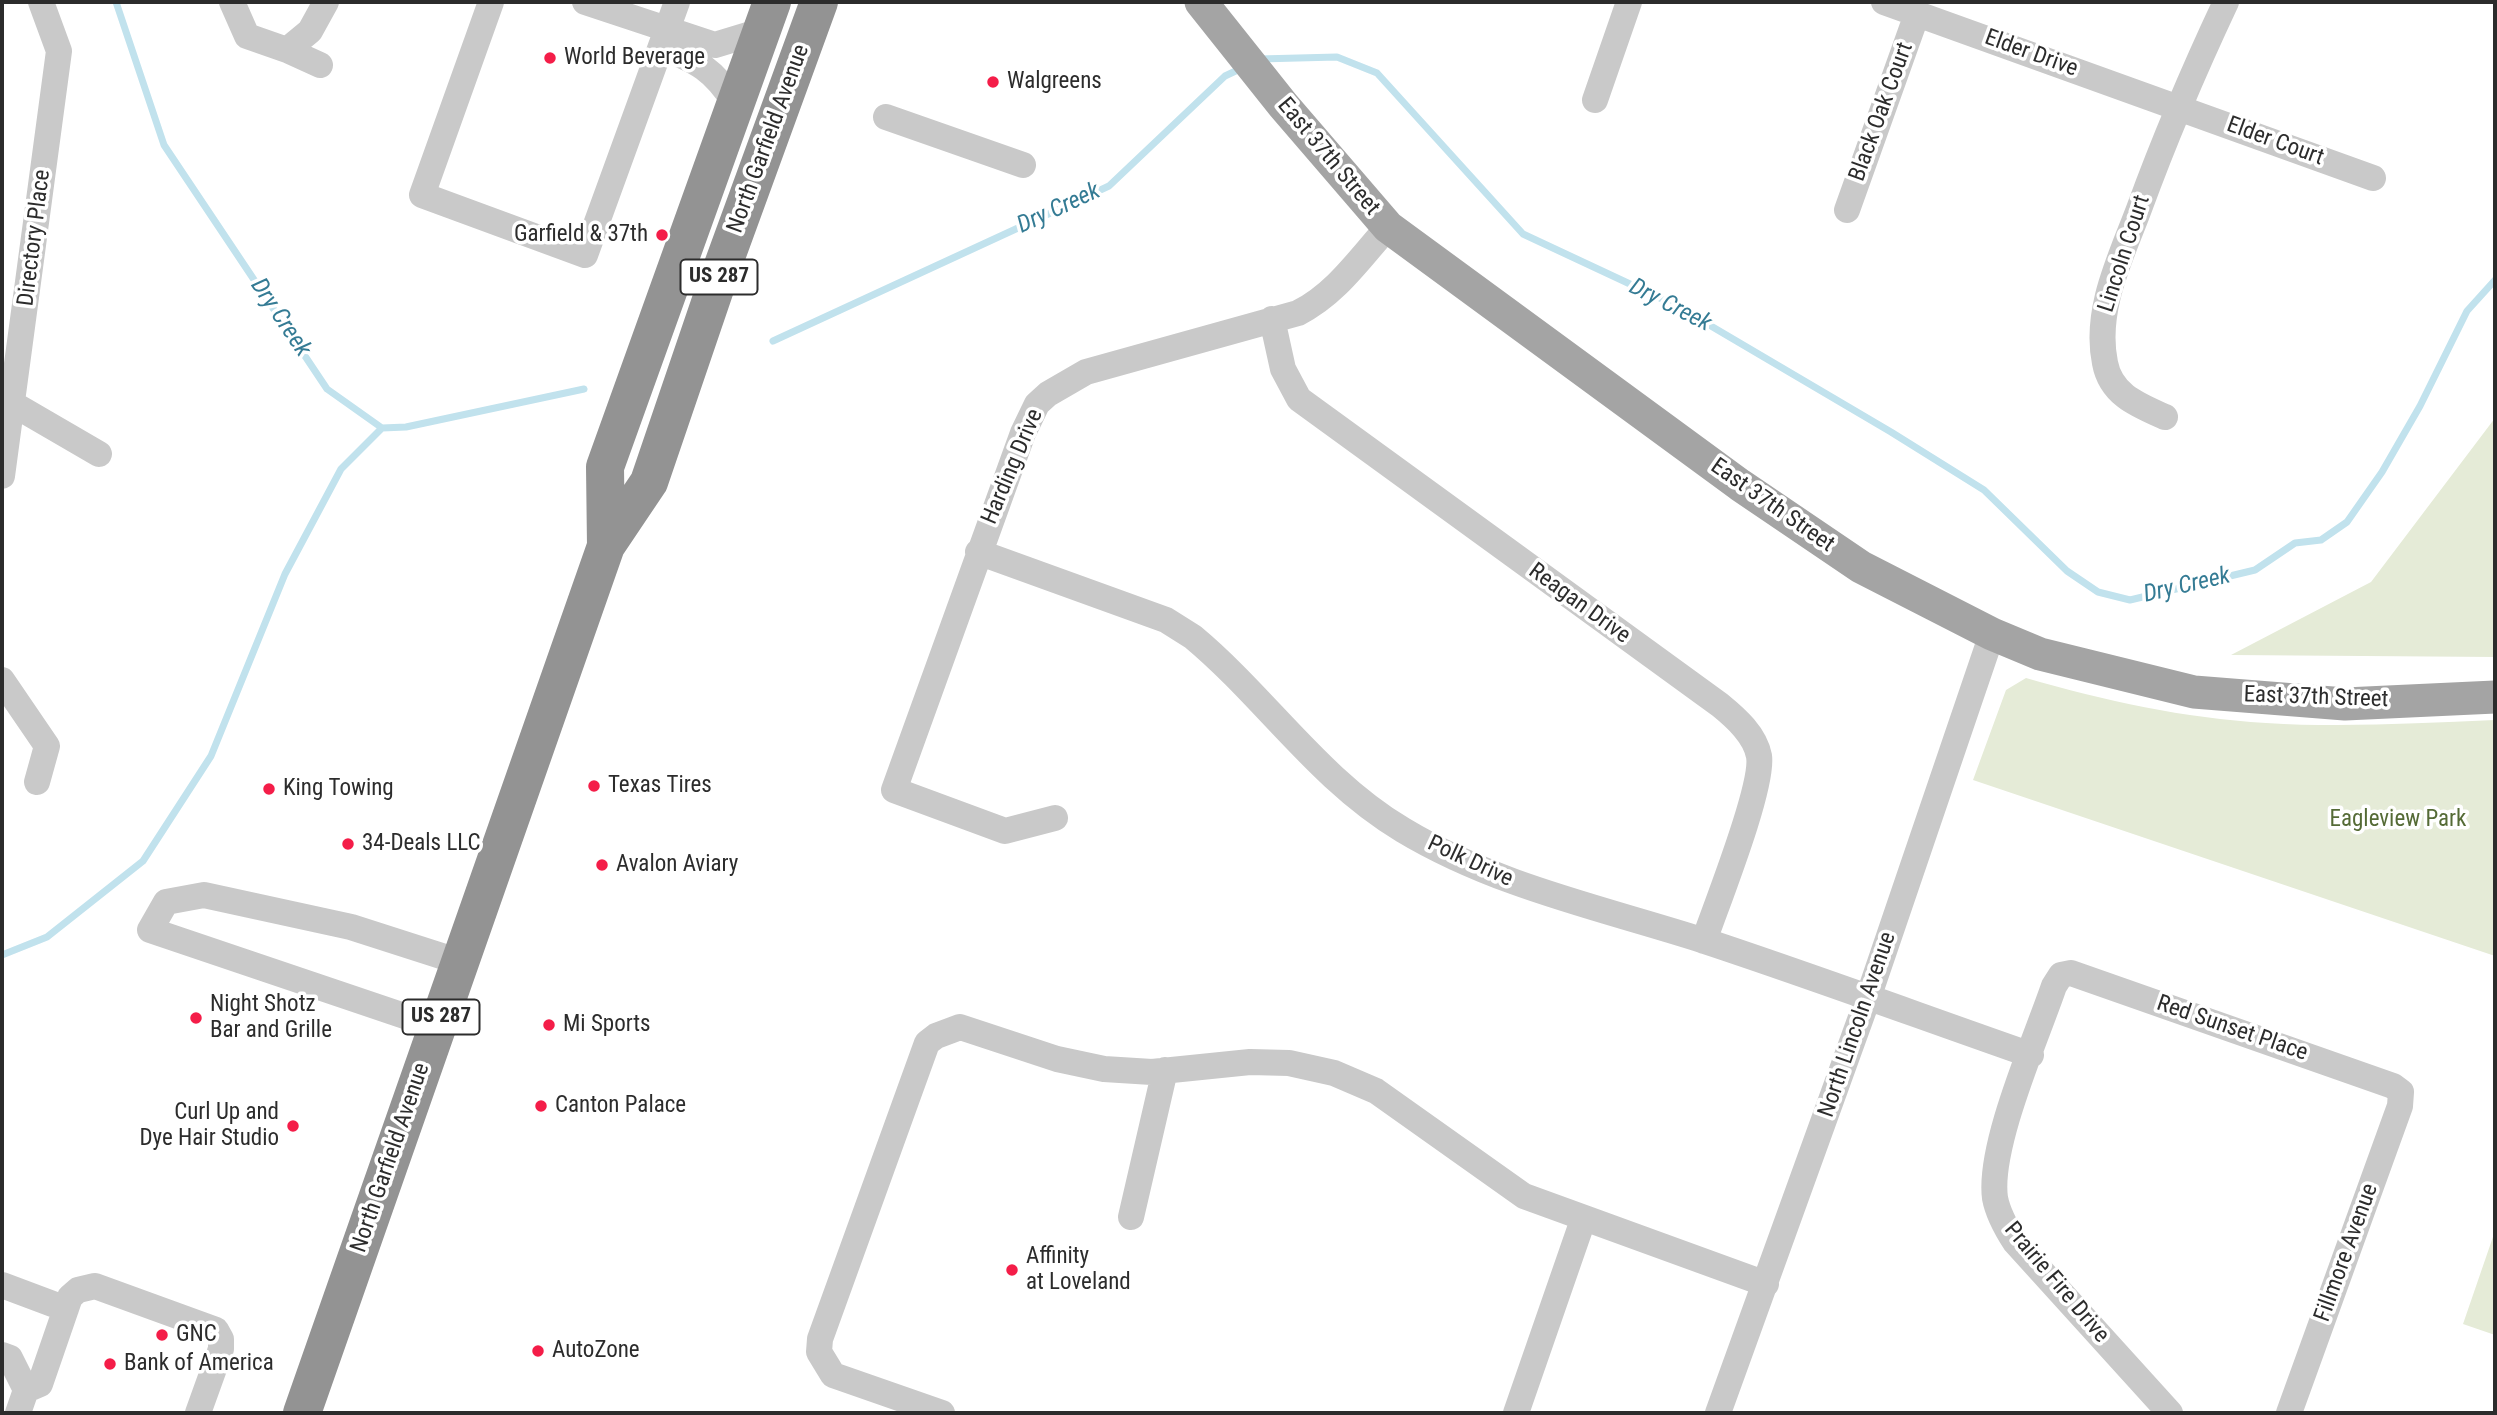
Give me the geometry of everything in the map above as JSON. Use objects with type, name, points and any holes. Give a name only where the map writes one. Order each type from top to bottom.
[{"type":"highway","name":"North Garfield Avenue","points":[[302,1413],[606,546],[649,482],[722,268],[819,2]]},
{"type":"highway","name":"North Garfield Avenue","points":[[606,546],[606,467],[767,16]]},
{"type":"main road","name":"East 37th Street","points":[[1201,2],[1283,105],[1388,227],[1740,485],[1861,567],[1992,634],[2052,657],[2194,692],[2345,704],[2495,697]]},
{"type":"street","name":"Directory Place","points":[[2,476],[59,51],[41,2]]},
{"type":"street","points":[[232,2],[247,36],[320,65]]},
{"type":"street","points":[[287,50],[310,32],[326,2]]},
{"type":"street","points":[[491,2],[422,195],[585,255],[677,2]]},
{"type":"street","points":[[585,2],[664,39],[711,71],[735,103]]},
{"type":"street","points":[[1595,100],[1629,2]]},
{"type":"street","name":"Elder Drive","points":[[1884,2],[2177,106]]},
{"type":"street","points":[[2177,106],[2225,2]]},
{"type":"street","name":"Black Oak Court","points":[[1847,210],[1917,13]]},
{"type":"street","points":[[664,39],[715,45],[767,16]]},
{"type":"street","name":"Elder Court","points":[[2177,106],[2373,178]]},
{"type":"street","name":"Lincoln Court","points":[[2165,417],[2126,400],[2113,382],[2105,364],[2102,321],[2113,278],[2177,106]]},
{"type":"street","points":[[886,117],[1023,165]]},
{"type":"street","name":"Harding Drive","points":[[1055,818],[1005,831],[894,790],[978,552],[1023,433],[1037,404],[1048,394],[1086,372],[1298,313],[1329,293],[1388,227]]},
{"type":"street","name":"Reagan Drive","points":[[1272,319],[1283,369],[1299,399],[1720,705],[1751,737],[1759,756],[1755,789],[1704,941]]},
{"type":"street","points":[[13,404],[99,454]]},
{"type":"street","name":"Polk Drive","points":[[978,552],[1166,620],[1193,637],[1333,778],[1402,830],[1513,883],[1704,941],[2031,1055]]},
{"type":"street","name":"North Lincoln Avenue","points":[[1718,1413],[1868,998],[1992,634]]},
{"type":"street","points":[[2,680],[47,746],[37,782]]},
{"type":"street","points":[[437,1027],[150,930],[166,902],[204,895],[351,927],[460,962]]},
{"type":"street","name":"Red Sunset Place","points":[[2061,975],[2071,973],[2393,1086],[2400,1092]]},
{"type":"street","name":"Prairie Fire Drive","points":[[2061,975],[1998,1150],[1996,1199],[2002,1222],[2015,1242],[2170,1413]]},
{"type":"street","points":[[942,1413],[833,1375],[819,1352],[820,1339],[927,1043],[936,1036],[960,1027],[1057,1059],[1104,1069],[1165,1070],[1251,1062],[1289,1063],[1334,1073],[1376,1091],[1524,1196],[1583,1220],[1766,1284]]},
{"type":"street","points":[[1131,1217],[1165,1070]]},
{"type":"street","name":"Fillmore Avenue","points":[[2289,1413],[2400,1106],[2400,1092]]},
{"type":"street","points":[[1516,1413],[1583,1220]]},
{"type":"street","points":[[2,1285],[66,1309]]},
{"type":"street","points":[[2,1355],[10,1358],[22,1402],[40,1384],[70,1297],[78,1290],[95,1286],[105,1288],[207,1324],[221,1339],[221,1349],[198,1413]]},
{"type":"green space","points":[[2495,418],[2495,657],[2231,655],[2371,582]]},
{"type":"green space","name":"Eagleview Park","points":[[2026,678],[2145,707],[2235,721],[2352,725],[2495,720],[2495,956],[1973,780],[2006,690]]},
{"type":"green space","points":[[2495,1231],[2495,1335],[2463,1324]]},
{"type":"waterway","name":"Dry Creek","points":[[116,2],[164,145],[327,389],[382,428],[406,427],[584,389]]},
{"type":"waterway","name":"Dry Creek","points":[[1259,59],[1337,57],[1377,73],[1523,234],[1677,306],[1891,432],[1984,490],[2067,571],[2098,592],[2130,600],[2255,570],[2295,543],[2321,540],[2347,522],[2382,472],[2420,406],[2467,311],[2495,280]]},
{"type":"waterway","name":"Dry Creek","points":[[773,341],[1109,186],[1225,76],[1242,68]]},
{"type":"waterway","points":[[2,955],[47,937],[143,861],[211,756],[285,574],[341,469],[382,428]]},
{"type":"place","name":"World Beverage","points":[[550,58]]},
{"type":"place","name":"Walgreens","points":[[993,82]]},
{"type":"place","name":"Garfield & 37th","points":[[662,235]]},
{"type":"place","name":"Texas Tires","points":[[594,786]]},
{"type":"place","name":"King Towing","points":[[269,789]]},
{"type":"place","name":"34-Deals LLC","points":[[348,844]]},
{"type":"place","name":"Avalon Aviary","points":[[602,865]]},
{"type":"place","name":"Night Shotz Bar and Grille","points":[[196,1018]]},
{"type":"place","name":"Mi Sports","points":[[549,1025]]},
{"type":"place","name":"Canton Palace","points":[[541,1106]]},
{"type":"place","name":"Curl Up and Dye Hair Studio","points":[[293,1126]]},
{"type":"place","name":"Affinity at Loveland","points":[[1012,1270]]},
{"type":"place","name":"GNC","points":[[162,1335]]},
{"type":"place","name":"AutoZone","points":[[538,1351]]},
{"type":"place","name":"Bank of America","points":[[110,1364]]}]
